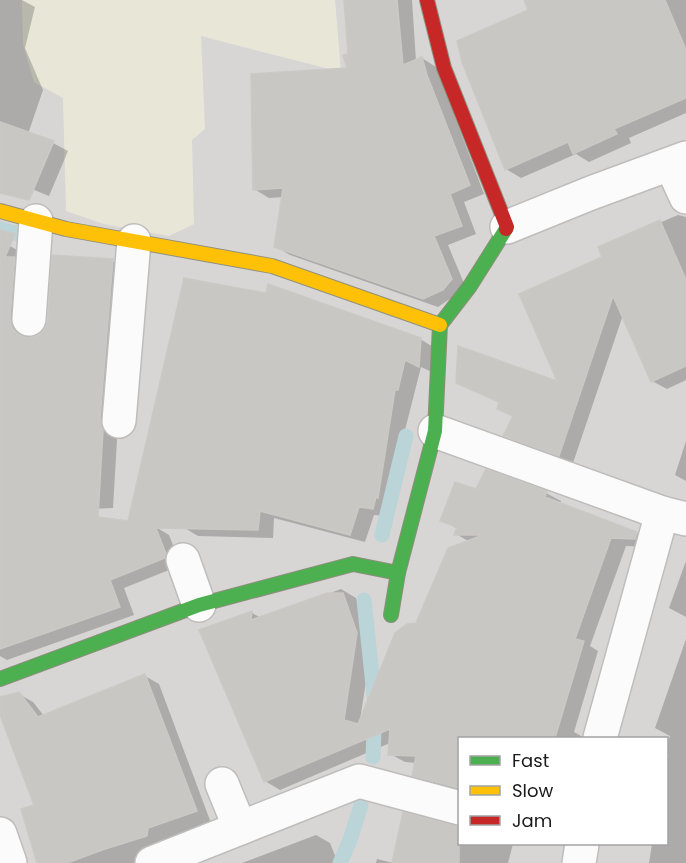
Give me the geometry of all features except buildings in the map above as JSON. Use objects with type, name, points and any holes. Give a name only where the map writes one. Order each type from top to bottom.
[{"type":"street","points":[[428,0],[444,68],[507,227]]},
{"type":"street","points":[[391,615],[398,573],[435,431],[440,325],[470,286],[507,227],[679,161],[686,197]]},
{"type":"street","points":[[0,211],[66,229],[272,266],[440,325]]},
{"type":"street","points":[[29,319],[36,221]]},
{"type":"street","points":[[119,421],[134,242]]},
{"type":"street","points":[[435,431],[674,516],[600,737]]},
{"type":"street","points":[[183,560],[199,605]]},
{"type":"street","points":[[0,679],[199,605],[352,564],[398,573]]},
{"type":"street","points":[[152,863],[359,781],[458,808]]},
{"type":"street","points":[[222,784],[240,828]]},
{"type":"street","points":[[0,834],[10,863]]},
{"type":"street","points":[[579,863],[582,845]]},
{"type":"shaded area","points":[[0,0],[686,0],[686,863],[0,863]]},
{"type":"shaded area","points":[[22,0],[335,0],[341,72],[201,36],[205,129],[192,140],[194,224],[169,236],[104,224],[66,211],[63,98],[34,82],[23,44]]},
{"type":"waterway","points":[[0,229],[37,239]]},
{"type":"waterway","points":[[382,535],[406,436]]},
{"type":"waterway","points":[[364,600],[375,704],[373,757]]},
{"type":"waterway","points":[[340,863],[361,805]]},
{"type":"traffic: fast","points":[[391,615],[398,573],[435,431],[440,325],[470,286],[506,229]]},
{"type":"traffic: fast","points":[[0,679],[199,605],[353,564],[398,573]]},
{"type":"traffic: slow","points":[[0,211],[66,229],[272,266],[440,325]]},
{"type":"traffic: jam","points":[[427,0],[444,68],[506,229]]}]
